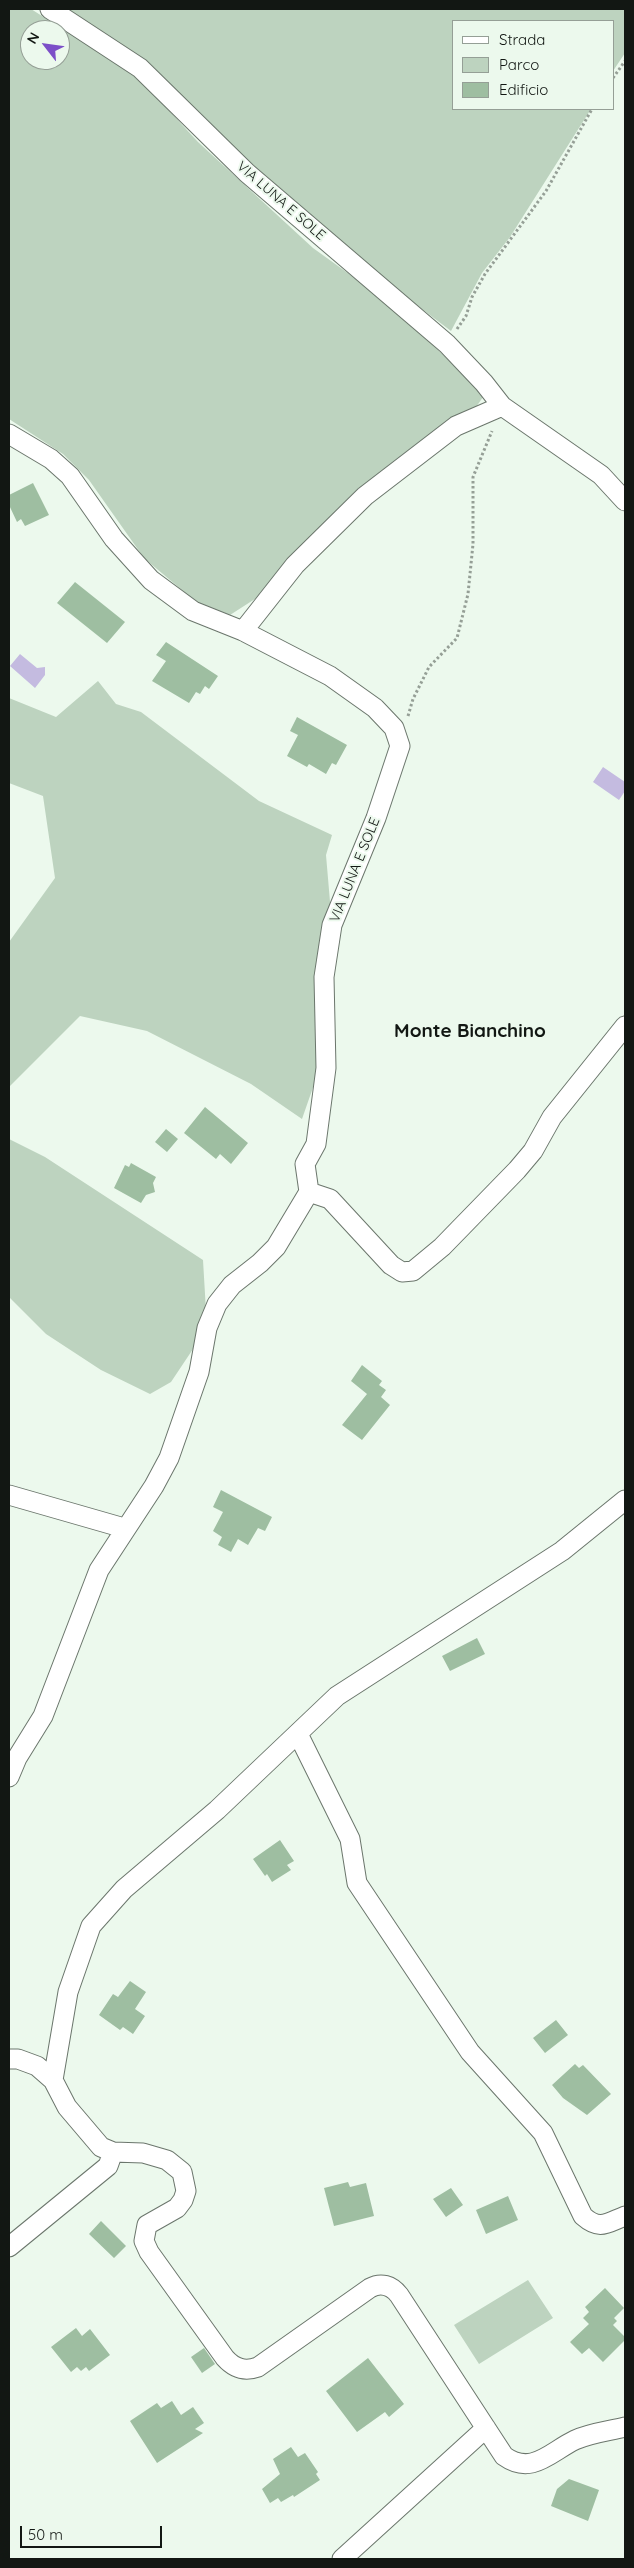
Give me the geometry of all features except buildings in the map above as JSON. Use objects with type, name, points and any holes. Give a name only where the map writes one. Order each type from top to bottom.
[{"type":"street","name":"VIA LUNA E SOLE","points":[[50,9],[140,68],[246,172],[447,344],[484,383],[502,406],[600,475],[625,501]]},
{"type":"street","points":[[243,631],[295,564],[365,496],[456,426],[502,406]]},
{"type":"street","points":[[9,434],[52,459],[70,476],[114,539],[151,580],[193,611],[243,631],[330,676],[375,708],[394,728],[400,746]]},
{"type":"street","name":"VIA LUNA E SOLE","points":[[309,1192],[305,1164],[316,1144],[326,1068],[324,977],[332,925],[376,818],[400,746]]},
{"type":"street","points":[[9,1777],[17,1758],[42,1716],[99,1570],[124,1528],[154,1486],[169,1458],[199,1372],[207,1328],[217,1304],[232,1285],[260,1263],[276,1247],[309,1192],[330,1199],[391,1265],[402,1272],[413,1271],[442,1246],[517,1170],[533,1151],[552,1117],[625,1026]]},
{"type":"street","points":[[9,1495],[124,1528]]},
{"type":"street","points":[[53,2080],[68,1992],[91,1926],[124,1889],[217,1810],[337,1696],[562,1552],[625,1500]]},
{"type":"street","points":[[298,1734],[350,1839],[357,1883],[470,2052],[543,2133],[584,2216],[593,2224],[603,2225],[625,2216]]},
{"type":"street","points":[[9,2059],[18,2059],[37,2066],[53,2080],[67,2107],[101,2147],[114,2152],[143,2153],[167,2160],[182,2172],[186,2181],[183,2200],[177,2208],[160,2216],[148,2225],[144,2241],[149,2252],[230,2363],[243,2369],[258,2367],[370,2288],[376,2285],[389,2286],[399,2295],[504,2456],[522,2464],[541,2460],[577,2439],[625,2427]]},
{"type":"street","points":[[9,2246],[108,2166],[114,2152]]},
{"type":"street","points":[[342,2559],[486,2428]]},
{"type":"path","points":[[614,77],[625,61]]},
{"type":"path","points":[[447,344],[466,316],[472,297],[489,267],[546,191],[591,110]]},
{"type":"path","points":[[400,746],[413,699],[429,667],[457,638],[469,586],[473,477],[502,406]]},
{"type":"green space","points":[[9,9],[31,9],[48,20],[20,20],[20,70],[70,70],[70,34],[138,77],[198,142],[313,248],[395,307],[454,366],[476,384],[483,397],[474,410],[438,429],[351,496],[285,563],[258,597],[230,615],[196,602],[144,558],[89,480],[63,454],[9,419]]},
{"type":"green space","points":[[62,9],[625,9],[625,53],[614,70],[614,20],[452,20],[452,110],[590,110],[510,237],[482,273],[451,331],[373,272]]},
{"type":"green space","points":[[98,681],[116,704],[141,712],[259,801],[332,835],[326,855],[332,925],[326,1050],[302,1119],[251,1084],[147,1031],[80,1016],[9,1087],[9,942],[55,878],[43,796],[9,783],[9,698],[56,717]]},
{"type":"green space","points":[[9,1139],[45,1157],[203,1260],[207,1328],[171,1382],[150,1394],[101,1370],[46,1334],[9,1297]]},
{"type":"green space","points":[[528,2280],[553,2318],[479,2364],[454,2325]]},
{"type":"shaded area","points":[[20,654],[37,668],[45,667],[45,675],[35,688],[10,666]]},
{"type":"shaded area","points":[[603,767],[625,782],[625,791],[619,800],[593,782]]},
{"type":"district","name":"Monte Bianchino","points":[[470,1031]]}]
